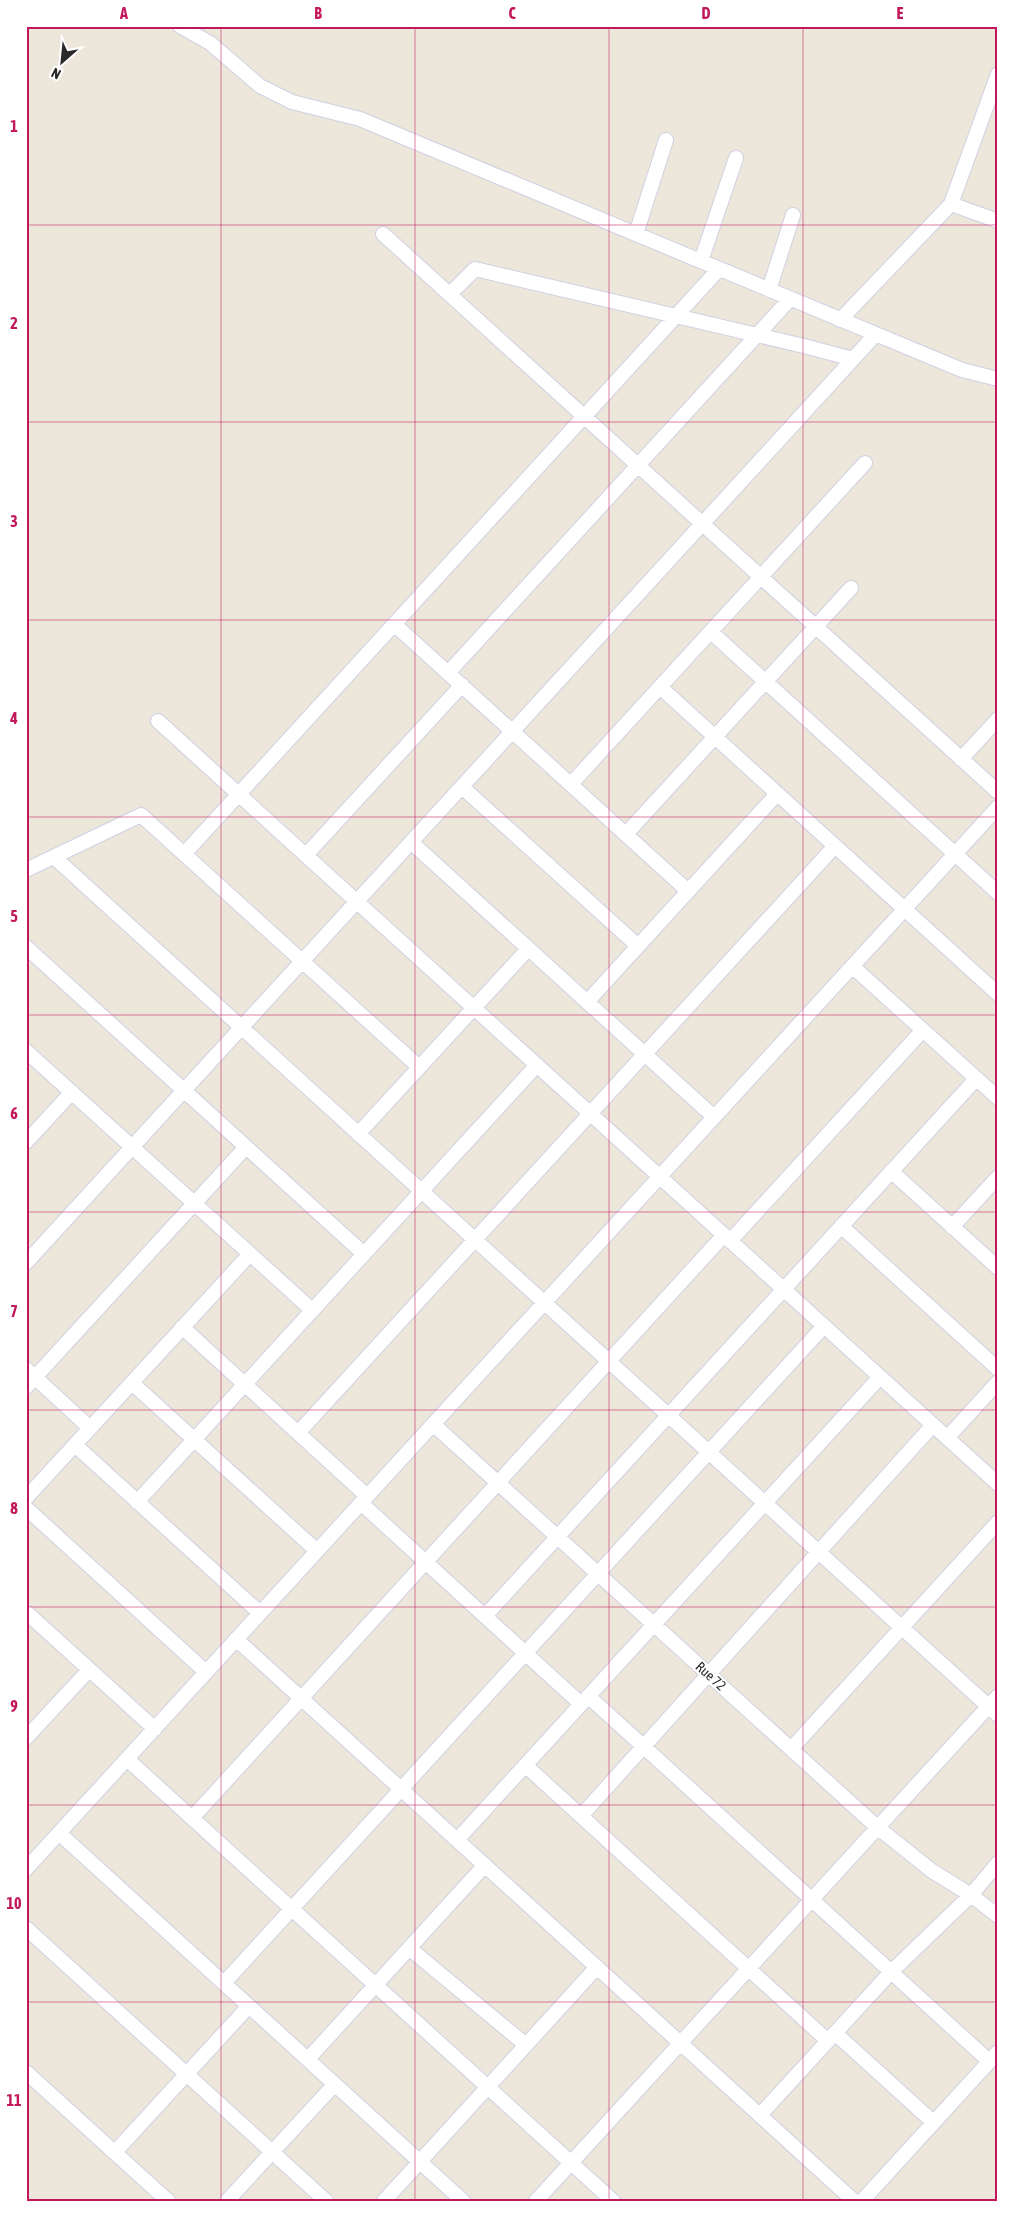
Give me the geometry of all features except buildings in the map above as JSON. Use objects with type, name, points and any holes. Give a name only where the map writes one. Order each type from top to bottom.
[{"type":"street","points":[[180,26],[210,43],[260,86],[292,102],[360,119],[875,335],[962,370],[998,379]]},
{"type":"street","points":[[840,320],[952,204],[998,74]]},
{"type":"street","points":[[636,234],[666,140]]},
{"type":"street","points":[[700,261],[736,158]]},
{"type":"street","points":[[952,204],[998,221]]},
{"type":"street","points":[[769,290],[793,215]]},
{"type":"street","points":[[383,234],[998,792]]},
{"type":"street","points":[[450,294],[475,269],[853,359]]},
{"type":"street","points":[[184,854],[719,269]]},
{"type":"street","points":[[448,673],[790,299]]},
{"type":"street","points":[[26,1263],[875,335]]},
{"type":"street","points":[[571,784],[865,463]]},
{"type":"street","points":[[626,834],[851,588]]},
{"type":"street","points":[[394,624],[688,891]]},
{"type":"street","points":[[710,632],[998,893]]},
{"type":"street","points":[[306,855],[462,685]]},
{"type":"street","points":[[660,687],[998,994]]},
{"type":"street","points":[[961,759],[998,719]]},
{"type":"street","points":[[158,722],[998,1484]]},
{"type":"street","points":[[462,786],[638,946]]},
{"type":"street","points":[[587,1002],[777,794]]},
{"type":"street","points":[[26,1869],[998,807]]},
{"type":"street","points":[[30,865],[54,857],[141,815],[419,1067]]},
{"type":"street","points":[[411,842],[714,1118]]},
{"type":"street","points":[[298,1433],[834,846]]},
{"type":"street","points":[[54,857],[902,1627],[995,1706],[877,1828],[536,2201]]},
{"type":"street","points":[[26,947],[364,1254]]},
{"type":"street","points":[[358,1134],[528,948]]},
{"type":"street","points":[[852,966],[998,1098]]},
{"type":"street","points":[[192,1818],[609,1361],[923,1030]]},
{"type":"street","points":[[26,1050],[312,1310]]},
{"type":"street","points":[[137,1502],[537,1065]]},
{"type":"street","points":[[484,1616],[976,1079]]},
{"type":"street","points":[[26,1142],[72,1092]]},
{"type":"street","points":[[90,1428],[29,1378],[246,1147]]},
{"type":"street","points":[[891,1171],[998,1268]]},
{"type":"street","points":[[952,1227],[998,1177]]},
{"type":"street","points":[[841,1226],[998,1369]]},
{"type":"street","points":[[26,1498],[250,1254]]},
{"type":"street","points":[[224,1983],[824,1326]]},
{"type":"street","points":[[182,1327],[298,1433],[425,1562],[525,1653],[644,1746],[891,1972],[994,2056],[862,2201]]},
{"type":"street","points":[[457,1840],[880,1377]]},
{"type":"street","points":[[132,1382],[317,1551]]},
{"type":"street","points":[[947,1438],[998,1382]]},
{"type":"street","name":"Rue 72","points":[[433,1424],[877,1828],[932,1871],[971,1895],[998,1916]]},
{"type":"street","points":[[581,1816],[933,1426]]},
{"type":"street","points":[[75,1445],[260,1613]]},
{"type":"street","points":[[26,1508],[206,1672]]},
{"type":"street","points":[[791,1749],[998,1522]]},
{"type":"street","points":[[29,1620],[89,1670],[154,1729]]},
{"type":"street","points":[[236,1639],[854,2201]]},
{"type":"street","points":[[26,1738],[89,1670]]},
{"type":"street","points":[[127,1759],[613,2201]]},
{"type":"street","points":[[525,1765],[748,1968],[933,2122]]},
{"type":"street","points":[[59,1833],[464,2201]]},
{"type":"street","points":[[760,2115],[891,1972],[971,1895],[998,1863]]},
{"type":"street","points":[[308,2059],[485,1866]]},
{"type":"street","points":[[26,1928],[326,2201]]},
{"type":"street","points":[[409,1948],[526,2045]]},
{"type":"street","points":[[384,2201],[597,1967]]},
{"type":"street","points":[[115,2152],[249,2006]]},
{"type":"street","points":[[26,2072],[168,2201]]},
{"type":"street","points":[[227,2201],[334,2084]]}]
